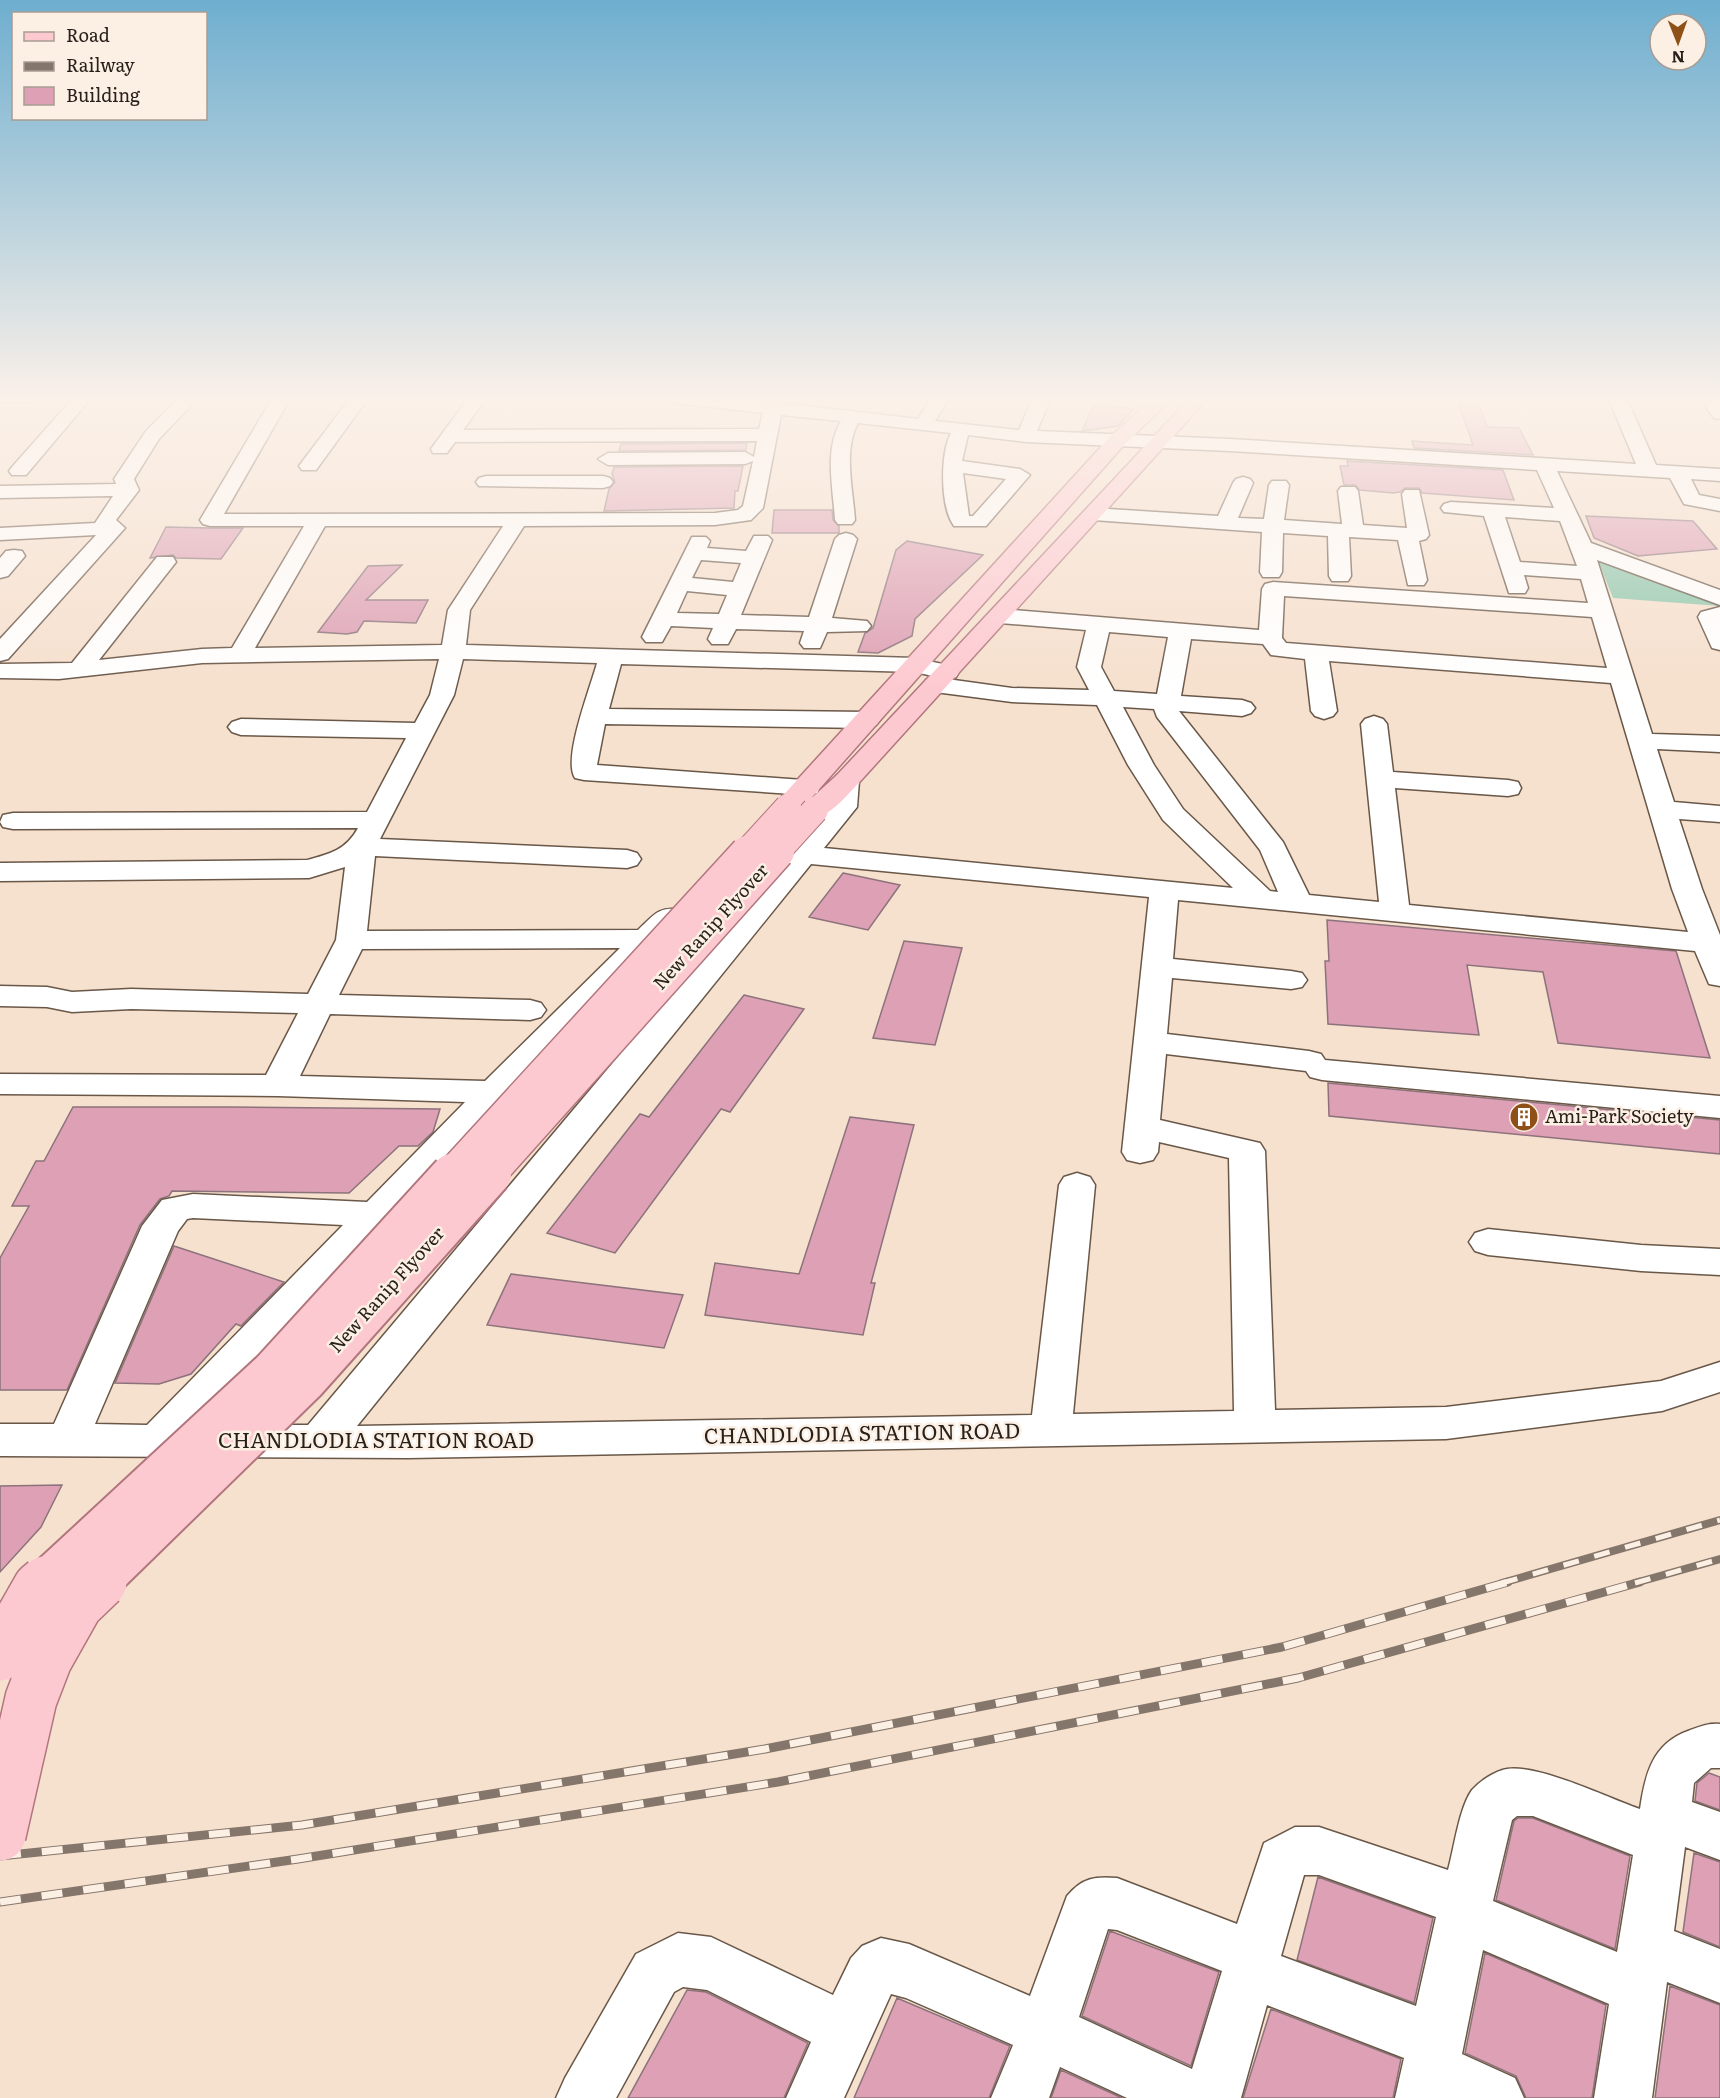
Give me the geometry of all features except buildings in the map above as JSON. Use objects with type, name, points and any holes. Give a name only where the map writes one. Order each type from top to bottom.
[{"type":"main road","points":[[803,801],[867,720],[1068,495]]},
{"type":"main road","name":"New Ranip Flyover","points":[[0,1655],[39,1587],[272,1371],[803,801],[846,781],[1110,495]]},
{"type":"main road","name":"New Ranip Flyover","points":[[0,1834],[31,1699],[46,1660],[77,1605],[306,1381],[803,801]]},
{"type":"street","points":[[0,654],[115,520],[126,495]]},
{"type":"street","points":[[225,495],[210,520],[716,519],[744,516],[753,508],[756,495]]},
{"type":"street","points":[[471,520],[481,495]]},
{"type":"street","points":[[278,1086],[351,940],[362,847],[442,695],[453,652],[459,610],[523,520],[537,495]]},
{"type":"street","points":[[594,520],[600,495]]},
{"type":"street","points":[[807,662],[845,530],[843,495]]},
{"type":"street","points":[[1225,523],[1238,495]]},
{"type":"street","points":[[1271,572],[1273,526],[1278,495]]},
{"type":"street","points":[[1340,576],[1348,495]]},
{"type":"street","points":[[1093,514],[1419,535],[1412,495]]},
{"type":"street","points":[[1558,495],[1590,573],[1662,809],[1714,944],[1720,977]]},
{"type":"street","points":[[1688,495],[1690,500],[1720,505]]},
{"type":"street","points":[[1451,508],[1567,515]]},
{"type":"street","points":[[1493,511],[1514,578],[1590,573]]},
{"type":"street","points":[[0,514],[115,520]]},
{"type":"street","points":[[0,534],[115,520]]},
{"type":"street","points":[[239,656],[318,520]]},
{"type":"street","points":[[1407,534],[1416,580]]},
{"type":"street","points":[[645,658],[697,547],[758,549],[717,646]]},
{"type":"street","points":[[1581,547],[1720,598]]},
{"type":"street","points":[[79,670],[165,562]]},
{"type":"street","points":[[1665,578],[1709,572]]},
{"type":"street","points":[[679,584],[741,589]]},
{"type":"street","points":[[1601,611],[1274,589],[1270,638],[1279,650],[1621,676]]},
{"type":"street","points":[[1720,614],[1709,617],[1720,643]]},
{"type":"street","points":[[1000,616],[1270,638]]},
{"type":"street","points":[[663,619],[859,626]]},
{"type":"street","points":[[1099,624],[1089,667],[1141,765],[1173,814],[1262,900]]},
{"type":"street","points":[[1181,630],[1166,712],[1273,848],[1298,903]]},
{"type":"street","points":[[0,671],[79,670],[202,656],[453,652],[915,665],[941,679],[1012,695],[1105,698],[1242,708]]},
{"type":"street","points":[[1316,653],[1324,711]]},
{"type":"street","points":[[611,657],[584,755],[584,772],[803,801]]},
{"type":"street","points":[[596,716],[867,720]]},
{"type":"street","points":[[1374,724],[1395,913]]},
{"type":"street","points":[[241,727],[424,730]]},
{"type":"street","points":[[1641,741],[1720,744]]},
{"type":"street","points":[[1380,778],[1508,788]]},
{"type":"street","points":[[319,1442],[806,855],[843,807],[846,781]]},
{"type":"street","points":[[157,1441],[494,1092],[782,801],[803,801]]},
{"type":"street","points":[[1662,809],[1720,814]]},
{"type":"street","points":[[13,821],[378,820]]},
{"type":"street","points":[[0,872],[309,869],[342,860],[362,847],[627,859]]},
{"type":"street","points":[[806,855],[1714,944]]},
{"type":"street","points":[[1164,890],[1142,1139],[1247,1151],[1255,1427]]},
{"type":"street","points":[[351,940],[646,939]]},
{"type":"street","points":[[1157,967],[1292,980]]},
{"type":"street","points":[[0,996],[47,997],[72,1002],[131,999],[530,1010]]},
{"type":"street","points":[[1150,1042],[1316,1065],[1720,1107]]},
{"type":"street","points":[[0,1084],[278,1086],[494,1092]]},
{"type":"street","points":[[1051,1430],[1077,1185]]},
{"type":"street","points":[[67,1441],[161,1226],[175,1209],[193,1206],[377,1213],[498,1226]]},
{"type":"street","points":[[1488,1242],[1641,1258],[1720,1262]]},
{"type":"street","name":"CHANDLODIA STATION ROAD","points":[[0,1440],[319,1442],[1446,1423],[1662,1396],[1720,1377]]},
{"type":"street","points":[[1625,2097],[1670,1776],[1680,1760],[1710,1745],[1720,1746]]},
{"type":"street","points":[[1430,2070],[1465,1908],[1490,1807],[1507,1792],[1533,1793],[1662,1828],[1720,1836]]},
{"type":"street","points":[[1212,2098],[1282,1860],[1295,1851],[1319,1851],[1465,1908],[1642,1967],[1720,1976]]},
{"type":"street","points":[[1020,2098],[1046,2031],[1086,1914],[1096,1902],[1117,1904],[1252,1964],[1430,2070],[1495,2098]]},
{"type":"street","points":[[585,2098],[655,1973],[678,1960],[711,1964],[846,2030]]},
{"type":"street","points":[[815,2098],[870,1977],[881,1965],[909,1971],[1191,2098]]},
{"type":"green space","points":[[1604,561],[1720,602],[1720,606],[1613,598],[1599,563]]},
{"type":"railway","points":[[1502,1583],[1720,1520]]},
{"type":"railway","points":[[1635,1583],[1720,1559]]},
{"type":"railway","points":[[0,1856],[302,1825],[765,1749],[1282,1647],[1508,1582]]},
{"type":"railway","points":[[0,1902],[298,1859],[778,1782],[1298,1678],[1640,1582]]},
{"type":"place","name":"Ami-Park Society","points":[[1524,1117]]}]
